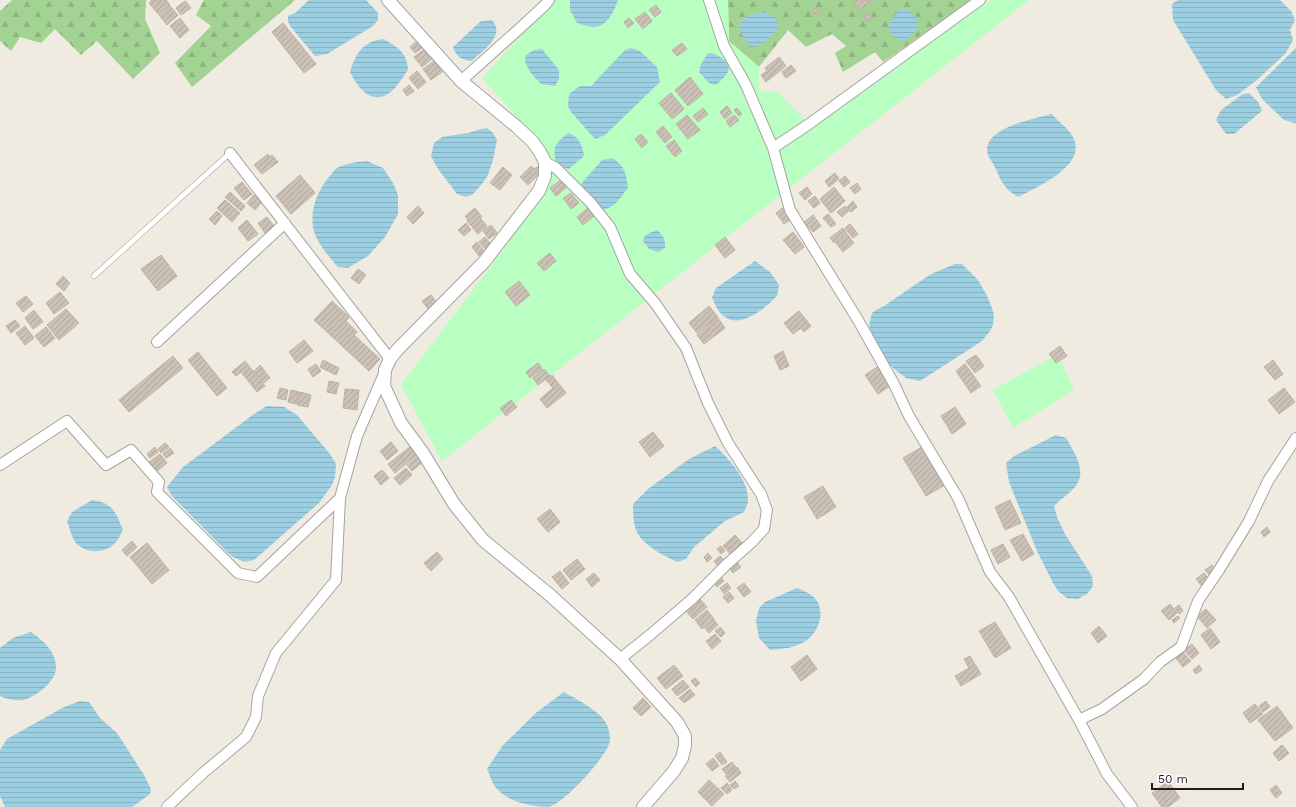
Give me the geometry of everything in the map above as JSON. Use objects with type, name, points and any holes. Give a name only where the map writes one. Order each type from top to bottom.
[{"type":"street","points":[[167,807],[203,772],[246,737],[256,717],[258,696],[276,653],[336,580],[340,498],[357,436],[388,364],[398,349],[484,262],[539,191],[545,176],[545,162],[532,141],[461,82],[388,0]]},
{"type":"street","points":[[461,82],[519,30],[545,5],[548,0]]},
{"type":"street","points":[[709,0],[724,46],[746,85],[773,148],[790,210],[858,320],[894,384],[909,416],[958,498],[990,572],[1009,597],[1079,720],[1107,774],[1132,807]]},
{"type":"street","points":[[773,148],[816,119],[980,0]]},
{"type":"street","points":[[230,153],[285,223],[388,364],[384,386],[401,423],[423,454],[454,504],[484,540],[551,596],[620,659],[677,722],[685,736],[685,746],[682,758],[674,771],[643,807]]},
{"type":"street","points":[[545,162],[556,168],[590,202],[610,227],[630,274],[654,303],[686,348],[708,403],[728,443],[761,494],[767,510],[764,529],[752,542],[692,600],[620,659]]},
{"type":"street","points":[[157,342],[285,223]]},
{"type":"street","points":[[0,465],[66,421],[106,465],[131,450],[159,482],[157,492],[190,526],[238,572],[257,577],[340,498]]},
{"type":"street","points":[[1079,720],[1102,709],[1144,679],[1160,662],[1181,647],[1198,601],[1219,570],[1248,521],[1268,481],[1296,438]]},
{"type":"lane","points":[[94,276],[230,153]]},
{"type":"green space","points":[[12,0],[146,0],[145,19],[160,53],[133,79],[97,41],[81,55],[55,29],[41,43],[20,37],[11,51],[0,41],[0,11]]},
{"type":"green space","points":[[204,0],[295,0],[192,87],[175,63],[211,26],[196,15]]},
{"type":"green space","points":[[552,0],[728,0],[729,41],[759,67],[759,91],[778,92],[809,124],[808,132],[990,0],[1029,0],[442,461],[401,385],[503,250],[550,180],[546,150],[482,78]]},
{"type":"green space","points":[[728,0],[971,0],[883,62],[875,52],[843,72],[835,53],[846,46],[832,34],[806,47],[788,30],[759,67],[729,41]]},
{"type":"green space","points":[[1058,354],[1074,390],[1013,428],[993,390]]},
{"type":"water","points":[[309,0],[366,0],[378,13],[378,20],[373,26],[327,54],[315,56],[290,26],[288,21],[288,16],[295,13]]},
{"type":"water","points":[[570,0],[618,0],[613,13],[608,20],[601,25],[594,27],[577,23],[570,10]]},
{"type":"water","points":[[1178,0],[1280,0],[1291,11],[1295,20],[1290,30],[1293,40],[1285,54],[1257,80],[1237,95],[1226,99],[1216,90],[1173,20],[1172,4]]},
{"type":"water","points":[[903,8],[917,18],[918,29],[902,41],[893,36],[888,26],[898,10]]},
{"type":"water","points":[[765,12],[775,17],[779,26],[775,32],[762,44],[757,46],[750,45],[739,30],[741,21],[750,15]]},
{"type":"water","points":[[492,20],[496,26],[496,32],[495,37],[487,47],[472,61],[462,59],[458,56],[453,47],[481,21]]},
{"type":"water","points":[[384,39],[401,51],[406,59],[408,70],[391,92],[381,97],[370,96],[360,88],[350,72],[361,49],[371,42]]},
{"type":"water","points":[[631,48],[640,51],[657,67],[660,82],[605,135],[595,139],[571,112],[568,106],[569,94],[580,86],[591,86],[625,50]]},
{"type":"water","points":[[1296,48],[1295,123],[1284,120],[1262,99],[1256,87]]},
{"type":"water","points":[[542,49],[559,70],[559,79],[555,86],[541,84],[530,72],[525,62],[526,55],[534,50]]},
{"type":"water","points":[[708,53],[720,57],[725,61],[729,68],[724,78],[716,85],[709,83],[699,72],[701,64]]},
{"type":"water","points":[[1249,93],[1258,102],[1262,111],[1234,134],[1226,134],[1216,120],[1221,110],[1243,94]]},
{"type":"water","points":[[1052,114],[1074,139],[1076,149],[1073,158],[1057,175],[1018,197],[1010,192],[1002,182],[988,155],[988,146],[992,138],[1000,131],[1010,126]]},
{"type":"water","points":[[487,128],[493,133],[497,140],[488,175],[473,194],[466,197],[457,194],[438,169],[431,156],[434,143],[442,137]]},
{"type":"water","points":[[568,133],[572,134],[578,139],[583,149],[584,156],[569,169],[556,165],[555,154],[557,143]]},
{"type":"water","points":[[612,158],[620,164],[624,170],[628,188],[613,206],[599,210],[581,184],[602,160]]},
{"type":"water","points":[[367,161],[383,168],[393,183],[398,195],[398,214],[385,237],[368,256],[348,268],[338,267],[322,247],[315,234],[312,219],[314,204],[324,183],[336,169],[348,164]]},
{"type":"water","points":[[657,230],[664,238],[665,243],[665,248],[658,252],[649,249],[643,241],[645,235]]},
{"type":"water","points":[[755,261],[770,272],[779,285],[777,296],[760,311],[742,320],[733,320],[725,317],[718,310],[712,297],[716,288]]},
{"type":"water","points":[[955,264],[962,264],[978,280],[991,305],[994,315],[993,325],[982,341],[920,381],[906,378],[884,360],[876,345],[869,325],[872,313],[931,274]]},
{"type":"water","points":[[267,406],[284,407],[297,415],[330,454],[336,464],[335,477],[332,485],[319,503],[254,560],[244,562],[231,556],[172,496],[167,487],[183,467]]},
{"type":"water","points":[[1056,435],[1066,438],[1076,456],[1080,469],[1079,481],[1075,487],[1054,506],[1057,517],[1065,534],[1092,576],[1093,586],[1087,594],[1078,599],[1067,598],[1058,591],[1053,583],[1037,551],[1009,482],[1006,463],[1014,456]]},
{"type":"water","points":[[715,446],[732,464],[742,478],[747,493],[748,504],[744,512],[725,521],[694,547],[686,559],[678,562],[648,545],[639,535],[634,524],[633,504],[648,489],[689,459]]},
{"type":"water","points":[[92,500],[105,503],[109,506],[118,518],[123,530],[113,545],[98,551],[87,550],[77,544],[72,537],[67,521],[72,512]]},
{"type":"water","points":[[797,588],[809,594],[816,600],[820,613],[818,626],[810,638],[796,646],[770,650],[759,638],[756,621],[759,608],[765,602]]},
{"type":"water","points":[[31,632],[51,650],[56,666],[53,677],[45,687],[35,695],[24,700],[12,700],[0,696],[0,648],[13,638]]},
{"type":"water","points":[[564,692],[588,706],[604,720],[610,735],[608,747],[584,778],[556,804],[549,807],[535,806],[521,803],[507,797],[496,788],[487,769],[503,745],[537,712]]},
{"type":"water","points":[[80,701],[89,702],[100,718],[117,733],[144,775],[151,789],[150,794],[132,807],[5,807],[0,796],[0,750],[7,739],[64,707]]},
{"type":"building","points":[[152,0],[166,0],[170,5],[158,14],[149,3]]},
{"type":"building","points":[[853,0],[873,0],[860,10]]},
{"type":"building","points":[[185,1],[191,8],[181,15],[176,8]]},
{"type":"building","points":[[656,5],[661,12],[655,17],[649,10]]},
{"type":"building","points":[[170,6],[178,15],[167,25],[159,15]]},
{"type":"building","points":[[817,7],[820,11],[815,15],[812,11]]},
{"type":"building","points":[[645,12],[652,21],[643,29],[635,19]]},
{"type":"building","points":[[868,12],[873,18],[868,22],[863,16]]},
{"type":"building","points":[[180,18],[189,30],[180,38],[170,26]]},
{"type":"building","points":[[629,18],[634,23],[628,28],[624,22]]},
{"type":"building","points":[[283,23],[316,64],[304,73],[272,32]]},
{"type":"building","points":[[417,41],[422,48],[415,53],[410,47]]},
{"type":"building","points":[[682,43],[687,49],[677,56],[672,50]]},
{"type":"building","points":[[425,49],[433,58],[422,67],[414,57]]},
{"type":"building","points":[[779,57],[786,66],[766,82],[761,75],[767,71],[765,68]]},
{"type":"building","points":[[434,61],[442,72],[431,80],[423,69]]},
{"type":"building","points":[[791,65],[796,71],[786,78],[782,72]]},
{"type":"building","points":[[417,71],[426,82],[418,89],[409,78]]},
{"type":"building","points":[[690,77],[703,94],[688,106],[675,90]]},
{"type":"building","points":[[409,85],[414,91],[407,96],[403,90]]},
{"type":"building","points":[[671,93],[684,109],[672,119],[659,103]]},
{"type":"building","points":[[727,106],[732,113],[725,119],[720,112]]},
{"type":"building","points":[[703,108],[708,114],[698,122],[693,116]]},
{"type":"building","points":[[737,108],[742,114],[739,116],[734,110]]},
{"type":"building","points":[[687,115],[700,130],[688,139],[676,124]]},
{"type":"building","points":[[734,115],[739,120],[730,127],[726,121]]},
{"type":"building","points":[[663,126],[672,137],[665,143],[656,132]]},
{"type":"building","points":[[641,134],[648,142],[642,148],[635,139]]},
{"type":"building","points":[[674,140],[682,151],[675,157],[666,146]]},
{"type":"building","points":[[268,154],[270,157],[272,155],[278,162],[262,174],[254,165]]},
{"type":"building","points":[[531,166],[534,169],[537,167],[541,172],[528,185],[520,177]]},
{"type":"building","points":[[503,167],[512,175],[500,190],[490,183]]},
{"type":"building","points":[[835,173],[839,179],[829,187],[825,181]]},
{"type":"building","points":[[300,175],[315,193],[291,214],[276,196]]},
{"type":"building","points":[[845,176],[850,182],[844,187],[839,181]]},
{"type":"building","points":[[562,179],[568,186],[556,196],[550,188]]},
{"type":"building","points":[[242,182],[252,194],[244,200],[234,188]]},
{"type":"building","points":[[857,183],[861,189],[855,194],[850,188]]},
{"type":"building","points":[[807,187],[812,194],[805,200],[799,193]]},
{"type":"building","points":[[834,187],[845,201],[831,213],[820,199]]},
{"type":"building","points":[[230,192],[245,206],[241,211],[225,197]]},
{"type":"building","points":[[571,193],[579,203],[571,209],[563,198]]},
{"type":"building","points":[[254,195],[262,202],[255,210],[247,203]]},
{"type":"building","points":[[815,196],[820,203],[814,208],[808,201]]},
{"type":"building","points":[[225,200],[240,213],[232,222],[217,208]]},
{"type":"building","points":[[853,201],[857,207],[851,212],[847,207]]},
{"type":"building","points":[[418,206],[424,213],[413,224],[407,217]]},
{"type":"building","points":[[785,206],[794,217],[784,224],[776,213]]},
{"type":"building","points":[[845,206],[849,211],[842,217],[837,212]]},
{"type":"building","points":[[475,208],[482,217],[471,226],[465,216]]},
{"type":"building","points":[[588,208],[594,216],[583,225],[577,217]]},
{"type":"building","points":[[217,211],[222,216],[215,225],[209,219]]},
{"type":"building","points":[[828,214],[836,224],[831,227],[823,218]]},
{"type":"building","points":[[813,215],[821,226],[813,232],[804,222]]},
{"type":"building","points":[[267,217],[274,226],[265,233],[258,223]]},
{"type":"building","points":[[481,219],[487,226],[478,234],[472,227]]},
{"type":"building","points":[[247,220],[258,234],[248,241],[238,228]]},
{"type":"building","points":[[466,223],[471,230],[464,236],[458,230]]},
{"type":"building","points":[[850,224],[858,234],[853,238],[845,228]]},
{"type":"building","points":[[491,225],[497,233],[489,239],[483,231]]},
{"type":"building","points":[[843,228],[847,233],[834,243],[830,238]]},
{"type":"building","points":[[793,232],[804,247],[795,254],[783,240]]},
{"type":"building","points":[[847,234],[854,243],[843,252],[836,243]]},
{"type":"building","points":[[485,237],[492,246],[486,250],[479,242]]},
{"type":"building","points":[[725,237],[735,250],[725,258],[715,245]]},
{"type":"building","points":[[477,242],[484,251],[479,256],[472,247]]},
{"type":"building","points":[[550,253],[556,261],[544,271],[537,263]]},
{"type":"building","points":[[161,255],[177,276],[158,291],[141,269]]},
{"type":"building","points":[[358,269],[366,275],[359,284],[351,278]]},
{"type":"building","points":[[63,276],[70,283],[64,291],[56,284]]},
{"type":"building","points":[[519,281],[530,295],[516,306],[505,292]]},
{"type":"building","points":[[60,292],[69,303],[54,314],[46,303]]},
{"type":"building","points":[[431,295],[437,303],[429,310],[422,301]]},
{"type":"building","points":[[26,296],[33,304],[23,312],[16,303]]},
{"type":"building","points":[[332,301],[349,317],[346,321],[357,332],[354,335],[380,359],[369,371],[314,320]]},
{"type":"building","points":[[709,306],[718,317],[697,333],[689,323]]},
{"type":"building","points":[[66,309],[79,323],[59,340],[47,325]]},
{"type":"building","points":[[34,310],[43,322],[33,329],[25,318]]},
{"type":"building","points":[[799,311],[811,326],[804,332],[801,328],[793,334],[784,323]]},
{"type":"building","points":[[718,318],[725,328],[704,344],[697,335]]},
{"type":"building","points":[[15,320],[20,326],[11,333],[6,326]]},
{"type":"building","points":[[25,326],[34,338],[25,345],[16,333]]},
{"type":"building","points":[[46,327],[55,338],[44,347],[35,336]]},
{"type":"building","points":[[304,340],[313,351],[297,363],[289,352]]},
{"type":"building","points":[[1060,346],[1067,356],[1056,363],[1049,354]]},
{"type":"building","points":[[783,351],[789,366],[780,370],[774,356]]},
{"type":"building","points":[[198,352],[227,388],[217,396],[188,360]]},
{"type":"building","points":[[976,355],[984,366],[975,373],[966,361]]},
{"type":"building","points":[[173,356],[183,368],[129,412],[119,400]]},
{"type":"building","points":[[323,360],[339,368],[336,375],[320,367]]},
{"type":"building","points":[[1273,360],[1283,374],[1275,380],[1264,367]]},
{"type":"building","points":[[245,361],[265,386],[257,392],[241,372],[236,376],[232,372]]},
{"type":"building","points":[[538,363],[542,369],[530,378],[526,372]]},
{"type":"building","points":[[316,364],[321,371],[313,377],[308,369]]},
{"type":"building","points":[[965,364],[981,386],[971,393],[956,371]]},
{"type":"building","points":[[260,365],[270,378],[264,383],[254,371]]},
{"type":"building","points":[[877,367],[890,386],[878,394],[865,375]]},
{"type":"building","points":[[544,369],[550,376],[538,385],[533,378]]},
{"type":"building","points":[[552,375],[566,393],[547,408],[540,399],[553,388],[546,380]]},
{"type":"building","points":[[329,381],[339,383],[336,394],[327,392]]},
{"type":"building","points":[[280,388],[288,390],[286,400],[277,398]]},
{"type":"building","points":[[1284,388],[1295,402],[1279,414],[1268,400]]},
{"type":"building","points":[[345,389],[359,390],[357,410],[343,408]]},
{"type":"building","points":[[291,390],[299,392],[296,404],[288,402]]},
{"type":"building","points":[[300,392],[311,395],[308,407],[297,405]]},
{"type":"building","points":[[511,400],[517,407],[506,416],[500,408]]},
{"type":"building","points":[[955,407],[966,424],[952,434],[941,416]]},
{"type":"building","points":[[653,432],[664,446],[650,457],[639,442]]},
{"type":"building","points":[[391,442],[398,451],[387,460],[380,451]]},
{"type":"building","points":[[165,443],[169,447],[161,453],[158,449]]},
{"type":"building","points":[[411,446],[418,454],[395,473],[388,464]]},
{"type":"building","points":[[155,447],[158,452],[150,458],[147,454]]},
{"type":"building","points":[[922,447],[945,485],[926,496],[903,458]]},
{"type":"building","points":[[170,448],[174,453],[166,458],[163,454]]},
{"type":"building","points":[[160,454],[167,463],[156,472],[148,463]]},
{"type":"building","points":[[418,456],[423,462],[412,471],[407,465]]},
{"type":"building","points":[[406,468],[412,475],[400,485],[394,478]]},
{"type":"building","points":[[382,470],[389,478],[381,485],[374,476]]},
{"type":"building","points":[[823,486],[836,507],[817,519],[804,497]]},
{"type":"building","points":[[1010,500],[1021,523],[1005,530],[995,507]]},
{"type":"building","points":[[550,509],[560,522],[548,532],[537,519]]},
{"type":"building","points":[[1267,527],[1270,532],[1264,537],[1261,532]]},
{"type":"building","points":[[1023,534],[1034,554],[1022,561],[1010,540]]},
{"type":"building","points":[[735,535],[745,546],[733,557],[723,546]]},
{"type":"building","points":[[132,541],[137,547],[127,556],[122,550]]},
{"type":"building","points":[[147,543],[169,570],[152,584],[130,557]]},
{"type":"building","points":[[1003,544],[1010,557],[998,564],[991,550]]},
{"type":"building","points":[[721,546],[725,551],[721,554],[717,549]]},
{"type":"building","points":[[437,552],[443,559],[431,571],[424,563]]},
{"type":"building","points":[[708,553],[712,558],[707,562],[704,557]]},
{"type":"building","points":[[720,556],[725,561],[718,566],[714,561]]},
{"type":"building","points":[[577,559],[585,569],[571,580],[563,570]]},
{"type":"building","points":[[735,560],[741,567],[733,573],[728,566]]},
{"type":"building","points":[[1212,565],[1218,573],[1212,578],[1205,570]]},
{"type":"building","points":[[560,571],[569,583],[562,589],[552,577]]},
{"type":"building","points":[[594,573],[600,580],[592,587],[586,579]]},
{"type":"building","points":[[1204,573],[1209,579],[1201,585],[1196,579]]},
{"type":"building","points":[[720,576],[724,581],[717,587],[713,581]]},
{"type":"building","points":[[727,583],[731,588],[724,594],[720,588]]},
{"type":"building","points":[[744,583],[751,592],[744,597],[737,588]]},
{"type":"building","points":[[729,592],[734,598],[728,603],[723,597]]},
{"type":"building","points":[[699,598],[707,607],[693,619],[685,610]]},
{"type":"building","points":[[1170,604],[1177,613],[1169,620],[1161,611]]},
{"type":"building","points":[[1179,605],[1183,611],[1179,614],[1175,608]]},
{"type":"building","points":[[1206,609],[1216,620],[1207,628],[1197,616]]},
{"type":"building","points":[[707,610],[714,619],[702,629],[695,620]]},
{"type":"building","points":[[1178,616],[1180,618],[1174,623],[1172,620]]},
{"type":"building","points":[[714,620],[718,625],[709,633],[705,628]]},
{"type":"building","points":[[995,622],[1011,648],[995,658],[979,631]]},
{"type":"building","points":[[1099,626],[1107,636],[1098,643],[1091,633]]},
{"type":"building","points":[[720,627],[725,633],[721,637],[715,631]]},
{"type":"building","points":[[1210,628],[1220,642],[1211,649],[1201,635]]},
{"type":"building","points":[[715,634],[721,641],[712,649],[706,641]]},
{"type":"building","points":[[1192,644],[1199,653],[1192,659],[1184,650]]},
{"type":"building","points":[[1182,651],[1191,661],[1183,667],[1175,657]]},
{"type":"building","points":[[807,655],[817,669],[801,681],[791,667]]},
{"type":"building","points":[[970,656],[981,674],[961,686],[955,676],[969,668],[964,659]]},
{"type":"building","points":[[674,665],[683,676],[666,689],[657,678]]},
{"type":"building","points":[[1199,665],[1202,670],[1196,674],[1193,670]]},
{"type":"building","points":[[695,678],[700,683],[696,687],[691,681]]},
{"type":"building","points":[[683,680],[689,687],[677,696],[672,689]]},
{"type":"building","points":[[690,689],[695,695],[684,703],[679,698]]},
{"type":"building","points":[[643,698],[651,707],[641,716],[633,708]]},
{"type":"building","points":[[1266,701],[1270,707],[1263,712],[1259,706]]},
{"type":"building","points":[[1255,704],[1263,714],[1250,723],[1243,713]]},
{"type":"building","points":[[1277,706],[1293,728],[1275,741],[1258,720]]},
{"type":"building","points":[[1282,745],[1289,753],[1279,761],[1273,753]]},
{"type":"building","points":[[720,752],[727,762],[722,765],[715,756]]},
{"type":"building","points":[[713,758],[719,766],[712,771],[706,764]]},
{"type":"building","points":[[732,762],[736,767],[726,774],[722,769]]},
{"type":"building","points":[[737,767],[741,773],[730,782],[725,776]]},
{"type":"building","points":[[709,780],[724,794],[712,806],[698,792]]},
{"type":"building","points":[[735,781],[739,786],[734,789],[730,785]]},
{"type":"building","points":[[1168,781],[1180,798],[1168,807],[1162,807],[1152,793]]},
{"type":"building","points":[[727,783],[732,790],[727,794],[721,788]]},
{"type":"building","points":[[1276,785],[1282,793],[1276,798],[1270,790]]}]
